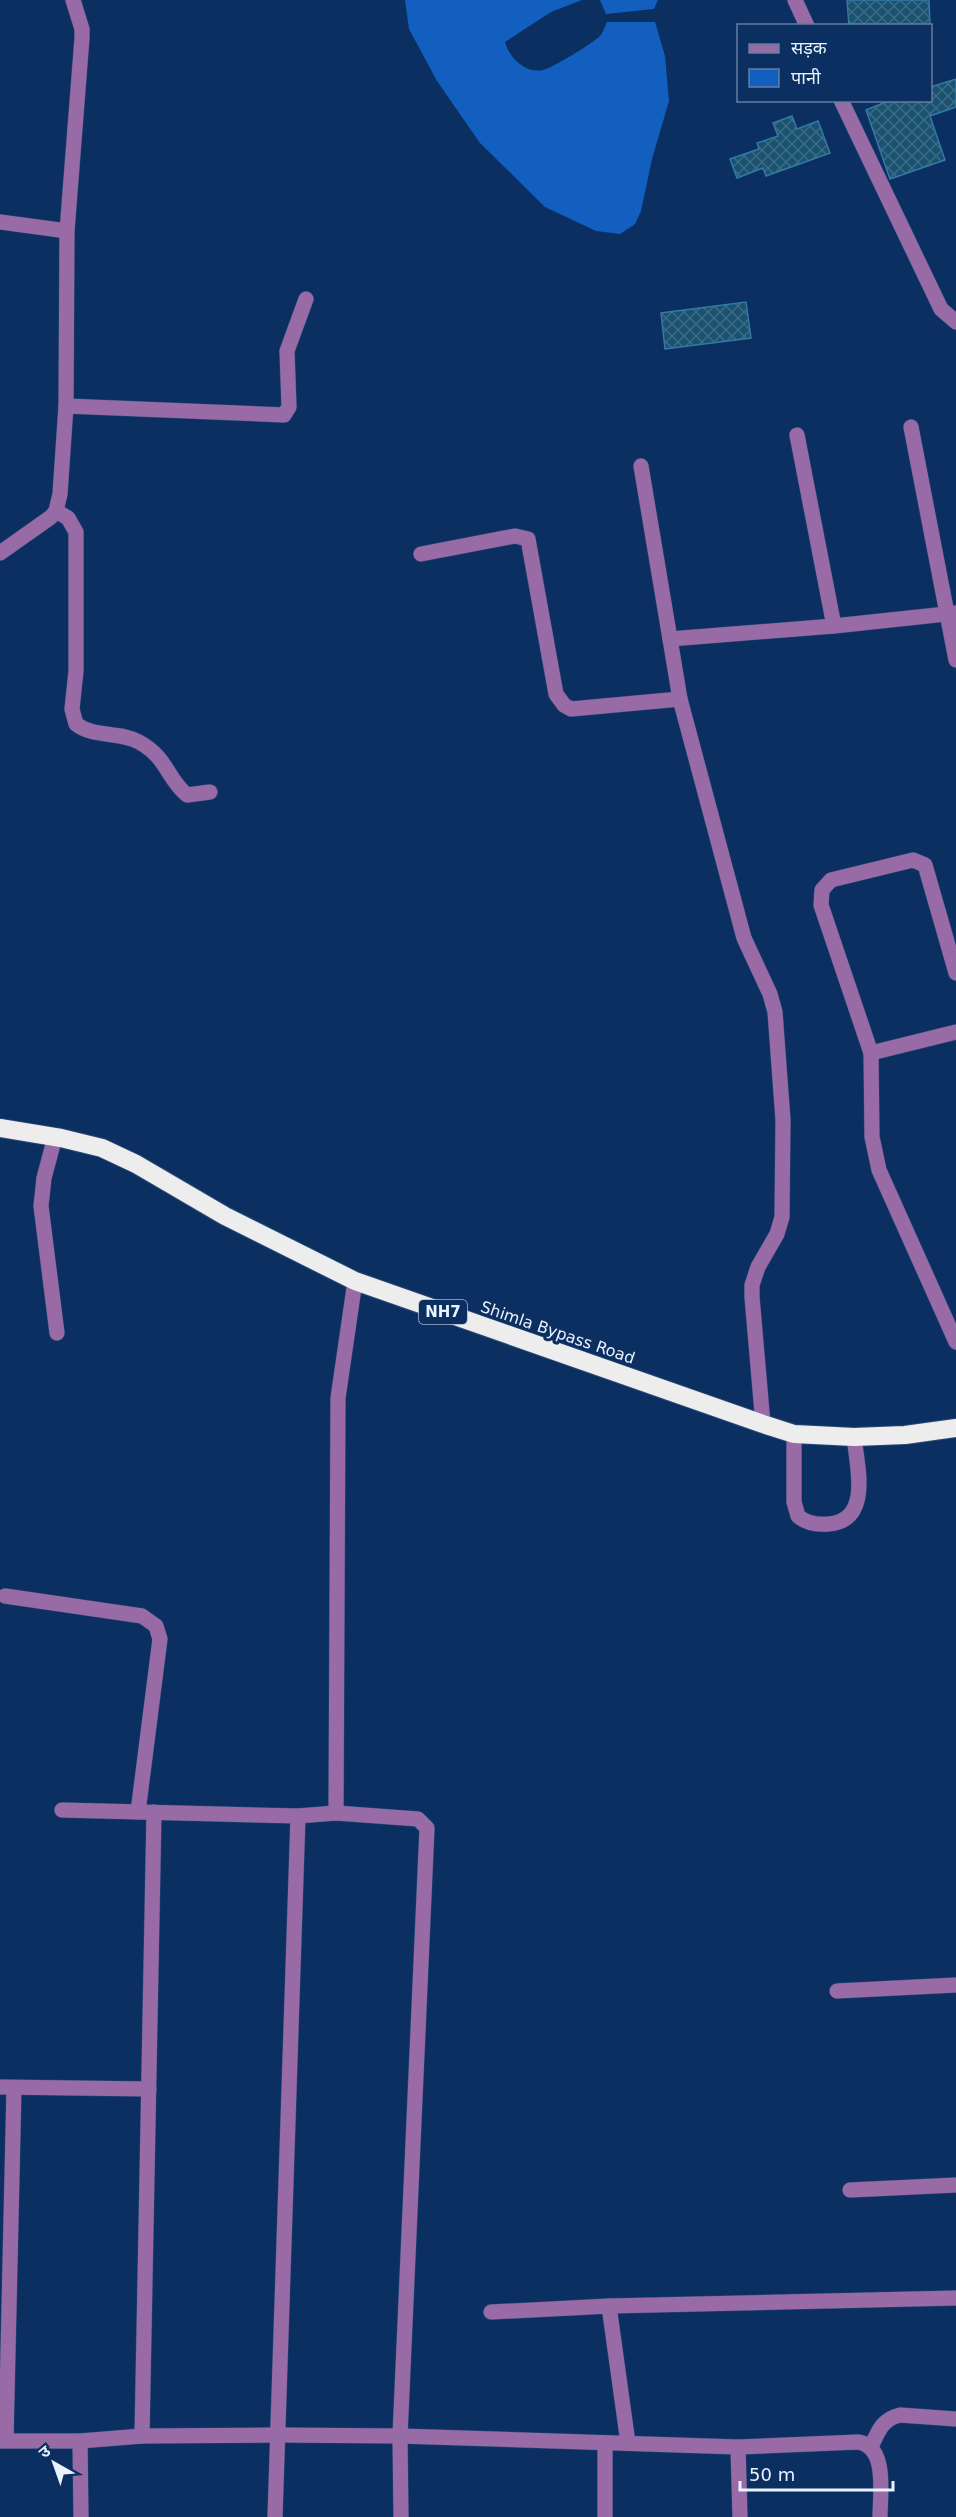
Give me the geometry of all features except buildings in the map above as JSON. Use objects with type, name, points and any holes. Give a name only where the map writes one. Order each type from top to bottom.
[{"type":"highway","name":"Shimla Bypass Road","points":[[0,1128],[102,1148],[136,1164],[225,1216],[355,1281],[794,1434],[854,1437],[905,1435],[956,1428]]},
{"type":"street","points":[[0,554],[46,521],[56,511],[60,494],[66,406],[67,231],[82,38],[82,29],[73,0]]},
{"type":"street","points":[[795,0],[806,24]]},
{"type":"street","points":[[842,102],[941,309],[956,322]]},
{"type":"street","points":[[0,222],[67,231]]},
{"type":"street","points":[[66,406],[284,416],[289,407],[287,351],[306,299]]},
{"type":"street","points":[[911,427],[952,614],[956,660]]},
{"type":"street","points":[[797,435],[834,626]]},
{"type":"street","points":[[641,466],[680,699],[744,938],[776,1012],[783,1120],[782,1217],[777,1234],[758,1267],[752,1285],[763,1424]]},
{"type":"street","points":[[56,511],[68,518],[76,532],[76,671],[72,709],[76,724],[88,731],[121,735],[141,743],[158,755],[187,795],[210,792]]},
{"type":"street","points":[[421,554],[515,536],[528,539],[556,694],[560,701],[571,709],[680,699]]},
{"type":"street","points":[[670,639],[952,614]]},
{"type":"street","points":[[956,973],[925,866],[922,863],[913,860],[831,880],[822,890],[821,905],[871,1053],[872,1137],[879,1170],[956,1342]]},
{"type":"street","points":[[871,1053],[956,1032]]},
{"type":"street","points":[[55,1137],[44,1178],[41,1206],[57,1333]]},
{"type":"street","points":[[336,1813],[338,1398],[355,1281]]},
{"type":"street","points":[[794,1434],[794,1502],[798,1516],[813,1524],[838,1523],[849,1517],[856,1506],[860,1488],[854,1437]]},
{"type":"street","points":[[5,1596],[142,1616],[156,1626],[160,1639],[146,1812],[149,2089],[142,2436]]},
{"type":"street","points":[[62,1810],[298,1816],[336,1813],[418,1819],[423,1822],[429,1833],[400,2436],[401,2517]]},
{"type":"street","points":[[275,2517],[298,1816]]},
{"type":"street","points":[[837,1991],[956,1985]]},
{"type":"street","points":[[149,2089],[7,2088],[3,2440],[80,2441],[142,2436],[277,2435],[400,2436],[738,2447],[858,2442],[871,2447],[876,2454],[879,2467],[880,2517]]},
{"type":"street","points":[[850,2190],[956,2185]]},
{"type":"street","points":[[491,2312],[609,2306],[956,2298]]},
{"type":"street","points":[[609,2306],[628,2443]]},
{"type":"street","points":[[871,2447],[885,2421],[892,2417],[900,2415],[956,2419]]},
{"type":"street","points":[[80,2441],[81,2517]]},
{"type":"street","points":[[605,2444],[605,2517]]},
{"type":"street","points":[[738,2447],[740,2517]]},
{"type":"water","points":[[405,0],[582,0],[551,12],[505,42],[514,59],[524,67],[536,71],[555,65],[591,43],[601,35],[607,22],[655,22],[665,56],[669,101],[652,159],[641,211],[635,224],[620,234],[596,231],[545,207],[480,143],[437,81],[409,29]]},
{"type":"water","points":[[600,0],[658,0],[654,9],[606,14]]}]
